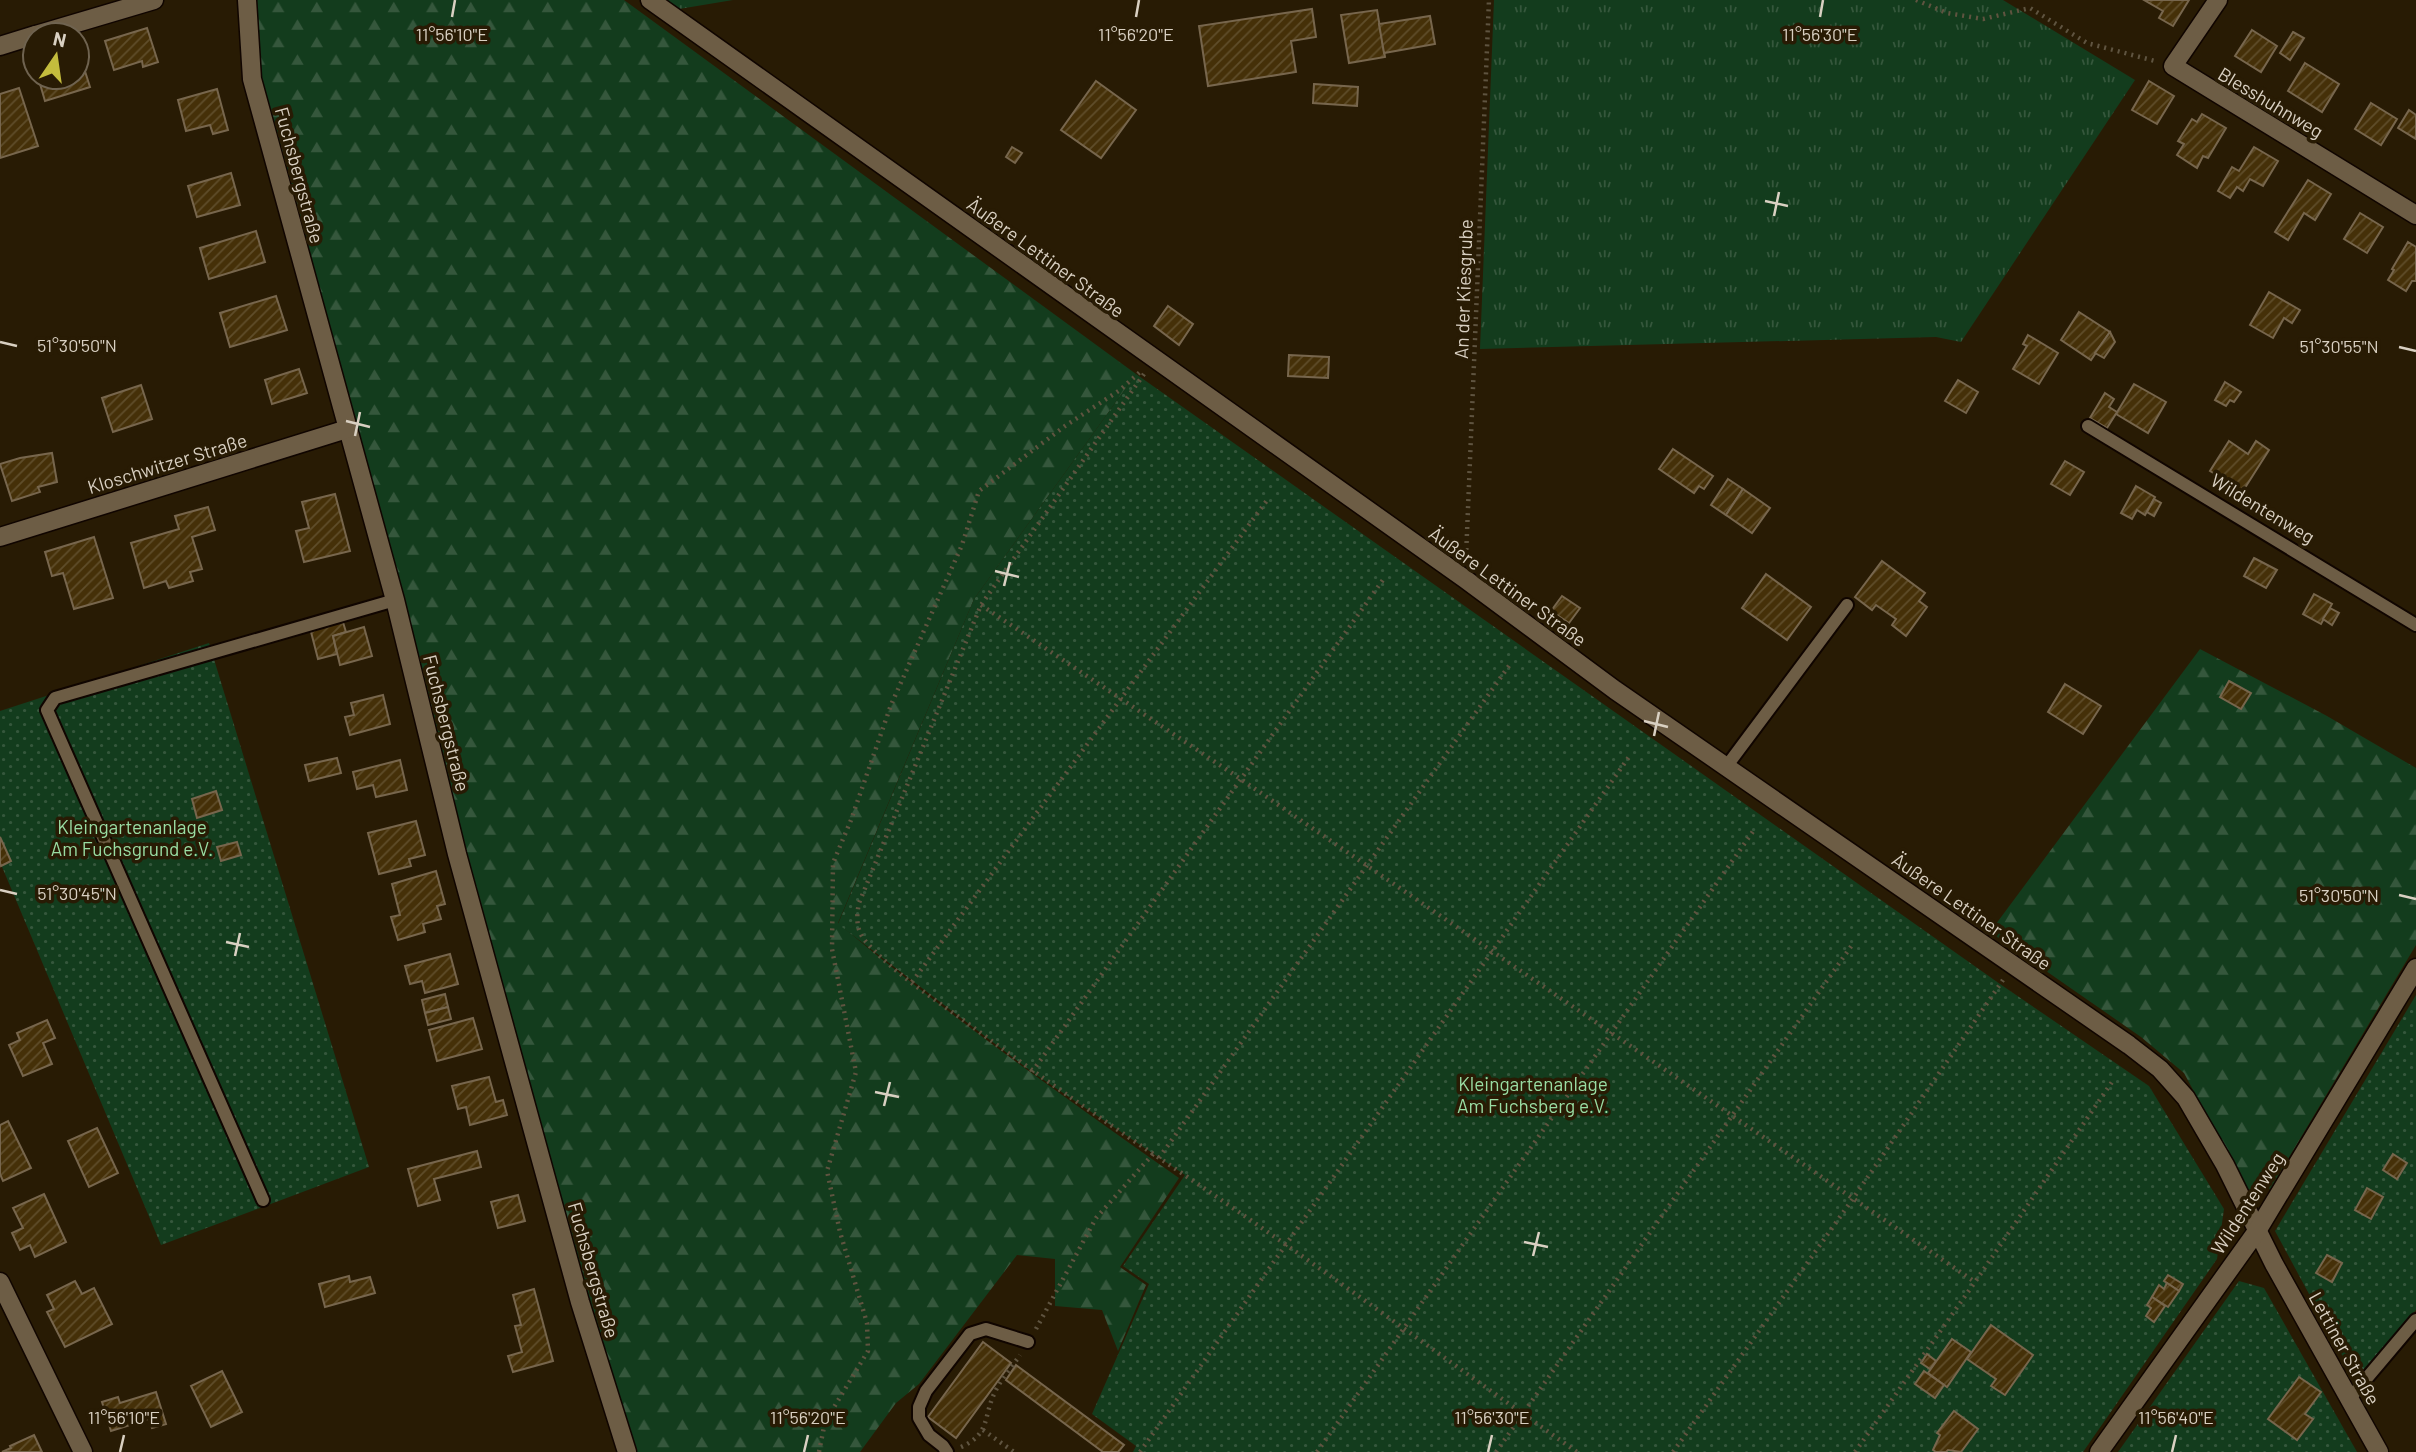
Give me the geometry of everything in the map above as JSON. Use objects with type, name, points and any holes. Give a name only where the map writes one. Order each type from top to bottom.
[{"type":"street","points":[[83,21],[154,0]]},
{"type":"street","name":"Fuchsbergstraße","points":[[247,0],[252,79],[394,600],[457,854],[580,1302],[627,1452]]},
{"type":"street","name":"Äußere Lettiner Straße","points":[[650,0],[1465,579],[1615,690],[2160,1069],[2186,1098],[2225,1165],[2274,1264]]},
{"type":"street","points":[[2173,66],[2218,0]]},
{"type":"street","points":[[0,46],[21,40]]},
{"type":"street","name":"Blesshuhnweg","points":[[2173,66],[2416,215]]},
{"type":"street","name":"Kloschwitzer Straße","points":[[0,537],[347,429]]},
{"type":"street","name":"Wildentenweg","points":[[2099,1452],[2258,1230],[2416,968]]},
{"type":"street","name":"Lettiner Straße","points":[[2274,1264],[2379,1452]]},
{"type":"street","points":[[0,1282],[83,1452]]},
{"type":"lane","name":"Wildentenweg","points":[[2088,426],[2416,625]]},
{"type":"lane","points":[[263,1200],[47,710],[55,698],[394,600]]},
{"type":"lane","points":[[1726,767],[1847,605]]},
{"type":"lane","points":[[2350,1398],[2416,1320]]},
{"type":"lane","points":[[950,1451],[929,1435],[919,1418],[919,1407],[926,1391],[970,1334],[986,1329],[1028,1342]]},
{"type":"path","name":"An der Kiesgrube","points":[[1465,579],[1489,0]]},
{"type":"path","points":[[1916,0],[1947,13],[1983,19],[2031,8],[2087,43],[2173,66]]},
{"type":"path","points":[[1154,360],[981,605],[859,903],[856,917],[859,930],[865,942],[912,982],[1032,1072],[1286,1244],[1577,1452]]},
{"type":"path","points":[[820,1452],[825,1422],[868,1351],[867,1323],[840,1231],[827,1171],[856,1072],[831,949],[833,863],[891,705],[962,545],[979,492],[1065,426],[1120,390],[1154,360]]},
{"type":"path","points":[[912,982],[1268,499]]},
{"type":"path","points":[[1032,1072],[1385,577]]},
{"type":"path","points":[[981,605],[1242,780],[1975,1282]]},
{"type":"path","points":[[1159,1158],[1511,663]]},
{"type":"path","points":[[1140,1452],[1631,754]]},
{"type":"path","points":[[1317,1452],[1754,830]]},
{"type":"path","points":[[1496,1452],[1852,945]]},
{"type":"path","points":[[1673,1452],[1852,1200],[2012,965]]},
{"type":"path","points":[[1855,1452],[2112,1082]]},
{"type":"path","points":[[1044,1315],[1096,1218],[1153,1154]]},
{"type":"path","points":[[950,1451],[971,1443],[983,1430],[994,1394],[1019,1358]]},
{"type":"path","points":[[983,1430],[1014,1452]]},
{"type":"green space","points":[[247,0],[624,0],[1136,374],[974,599],[838,923],[963,1022],[1179,1178],[1120,1267],[1146,1285],[1118,1351],[1102,1310],[1055,1306],[1055,1259],[1017,1255],[919,1384],[896,1403],[860,1452],[627,1452],[252,79]]},
{"type":"green space","points":[[658,0],[733,0],[673,10]]},
{"type":"green space","points":[[1494,0],[2003,0],[2135,80],[1961,342],[1936,337],[1480,349]]},
{"type":"green space","name":"Kleingartenanlage Am Fuchsberg e.V.","points":[[1136,374],[2000,984],[2149,1086],[2224,1209],[2217,1259],[2083,1452],[1133,1452],[1136,1446],[1092,1414],[1149,1284],[1123,1266],[1185,1175],[1032,1072],[838,924],[974,599]]},
{"type":"green space","name":"Kleingartenanlage Am Fuchsgrund e.V.","points":[[209,643],[369,1167],[161,1245],[0,862],[0,711]]},
{"type":"green space","points":[[2200,649],[2327,716],[2416,768],[2416,945],[2270,1189],[2247,1191],[2184,1073],[2141,1037],[1990,932]]},
{"type":"green space","points":[[2416,995],[2416,1310],[2355,1379],[2275,1231]]},
{"type":"green space","points":[[2239,1281],[2264,1288],[2357,1452],[2118,1452]]},
{"type":"building","points":[[2144,0],[2189,0],[2173,26],[2159,18],[2163,11]]},
{"type":"building","points":[[1312,9],[1316,37],[1291,41],[1296,72],[1208,86],[1199,26]]},
{"type":"building","points":[[1377,10],[1385,57],[1349,63],[1341,15]]},
{"type":"building","points":[[1430,16],[1435,44],[1384,53],[1379,24]]},
{"type":"building","points":[[147,28],[158,62],[143,67],[142,61],[114,70],[105,41]]},
{"type":"building","points":[[2252,30],[2277,46],[2261,72],[2235,56]]},
{"type":"building","points":[[2293,32],[2304,38],[2290,60],[2280,53]]},
{"type":"building","points":[[2305,63],[2339,84],[2322,112],[2288,91]]},
{"type":"building","points":[[1096,81],[1136,110],[1101,158],[1061,130]]},
{"type":"building","points":[[2149,81],[2174,96],[2157,124],[2132,110]]},
{"type":"building","points":[[1314,84],[1358,87],[1357,106],[1313,103]]},
{"type":"building","points":[[19,88],[38,146],[0,158],[0,94]]},
{"type":"building","points":[[217,89],[228,130],[213,134],[210,125],[186,131],[178,100]]},
{"type":"building","points":[[42,91],[77,91],[45,101]]},
{"type":"building","points":[[2371,103],[2397,119],[2381,145],[2355,129]]},
{"type":"building","points":[[2409,110],[2416,115],[2416,139],[2398,128]]},
{"type":"building","points":[[2202,114],[2226,128],[2208,158],[2203,156],[2197,168],[2177,155],[2184,144],[2178,141],[2192,119],[2197,122]]},
{"type":"building","points":[[1012,147],[1022,153],[1015,163],[1006,157]]},
{"type":"building","points":[[2254,147],[2278,161],[2263,186],[2250,179],[2243,191],[2237,187],[2230,198],[2218,191],[2232,167],[2239,171]]},
{"type":"building","points":[[231,173],[240,205],[197,217],[188,186]]},
{"type":"building","points":[[2308,180],[2331,194],[2315,220],[2304,213],[2288,240],[2275,232]]},
{"type":"building","points":[[2360,213],[2383,227],[2367,253],[2344,239]]},
{"type":"building","points":[[256,231],[265,262],[209,279],[200,248]]},
{"type":"building","points":[[2408,242],[2416,247],[2416,281],[2412,281],[2406,291],[2388,280]]},
{"type":"building","points":[[2269,292],[2300,310],[2292,323],[2284,318],[2273,338],[2250,325]]},
{"type":"building","points":[[276,296],[287,330],[230,347],[220,313]]},
{"type":"building","points":[[1168,306],[1193,324],[1179,345],[1154,326]]},
{"type":"building","points":[[2079,312],[2110,332],[2091,360],[2061,340]]},
{"type":"building","points":[[2110,332],[2115,342],[2104,358],[2095,353]]},
{"type":"building","points":[[2028,335],[2058,353],[2039,384],[2013,369],[2027,346],[2023,344]]},
{"type":"building","points":[[1289,355],[1329,357],[1328,378],[1288,376]]},
{"type":"building","points":[[299,369],[307,393],[272,404],[265,380]]},
{"type":"building","points":[[1958,380],[1978,392],[1966,413],[1945,401]]},
{"type":"building","points":[[2225,382],[2241,392],[2234,402],[2230,400],[2226,406],[2215,400]]},
{"type":"building","points":[[2134,384],[2166,402],[2148,433],[2116,414]]},
{"type":"building","points":[[141,385],[152,419],[113,432],[102,398]]},
{"type":"building","points":[[2105,393],[2114,399],[2109,407],[2117,412],[2107,428],[2090,418]]},
{"type":"building","points":[[2229,441],[2248,454],[2256,441],[2269,450],[2243,491],[2210,471]]},
{"type":"building","points":[[1673,449],[1713,476],[1704,489],[1699,486],[1694,493],[1659,469]]},
{"type":"building","points":[[52,453],[57,482],[38,487],[40,492],[12,501],[0,464]]},
{"type":"building","points":[[2065,461],[2084,472],[2070,495],[2051,484]]},
{"type":"building","points":[[1728,479],[1743,489],[1726,515],[1711,505]]},
{"type":"building","points":[[2136,486],[2155,497],[2145,515],[2137,510],[2132,519],[2121,513]]},
{"type":"building","points":[[1743,489],[1770,508],[1752,533],[1726,515]]},
{"type":"building","points":[[335,494],[350,551],[304,562],[296,531],[309,528],[302,502]]},
{"type":"building","points":[[2154,499],[2161,503],[2154,516],[2147,512]]},
{"type":"building","points":[[208,507],[215,530],[192,537],[202,569],[190,572],[193,581],[169,588],[166,581],[144,588],[131,543],[179,529],[175,516]]},
{"type":"building","points":[[94,537],[113,598],[74,609],[63,573],[52,576],[45,552]]},
{"type":"building","points":[[2254,558],[2277,570],[2266,588],[2244,576]]},
{"type":"building","points":[[1882,561],[1925,593],[1919,601],[1927,607],[1906,636],[1892,625],[1896,619],[1876,605],[1872,610],[1855,597]]},
{"type":"building","points":[[1766,574],[1811,607],[1787,640],[1742,608]]},
{"type":"building","points":[[2314,594],[2332,604],[2321,624],[2303,614]]},
{"type":"building","points":[[1562,596],[1580,608],[1569,623],[1551,611]]},
{"type":"building","points":[[2330,608],[2339,613],[2332,625],[2323,619]]},
{"type":"building","points":[[342,619],[346,632],[333,636],[337,654],[318,659],[310,628]]},
{"type":"building","points":[[364,627],[372,656],[340,665],[333,636]]},
{"type":"building","points":[[2229,681],[2251,693],[2241,709],[2220,697]]},
{"type":"building","points":[[2065,684],[2101,706],[2083,734],[2048,712]]},
{"type":"building","points":[[383,695],[390,724],[350,735],[345,717],[354,715],[351,703]]},
{"type":"building","points":[[337,758],[341,773],[309,781],[305,765]]},
{"type":"building","points":[[400,760],[407,790],[376,797],[373,785],[357,789],[353,772]]},
{"type":"building","points":[[216,791],[222,810],[197,818],[192,799]]},
{"type":"building","points":[[416,821],[425,855],[409,859],[411,866],[379,874],[368,833]]},
{"type":"building","points":[[0,837],[11,861],[1,866],[0,863]]},
{"type":"building","points":[[237,842],[241,855],[221,861],[217,847]]},
{"type":"building","points":[[436,871],[445,904],[437,906],[441,919],[423,924],[425,932],[398,940],[391,917],[400,915],[392,884]]},
{"type":"building","points":[[450,954],[458,984],[425,993],[422,981],[410,984],[405,966]]},
{"type":"building","points":[[445,994],[448,1007],[425,1013],[422,1000]]},
{"type":"building","points":[[448,1007],[451,1019],[428,1025],[425,1013]]},
{"type":"building","points":[[473,1018],[482,1049],[437,1061],[429,1030]]},
{"type":"building","points":[[47,1020],[55,1038],[43,1043],[52,1064],[23,1076],[9,1045],[20,1040],[17,1033]]},
{"type":"building","points":[[489,1077],[496,1102],[503,1100],[507,1115],[470,1125],[466,1107],[458,1109],[452,1086]]},
{"type":"building","points":[[8,1121],[31,1168],[3,1181],[0,1174],[0,1125]]},
{"type":"building","points":[[97,1128],[118,1173],[89,1187],[68,1141]]},
{"type":"building","points":[[477,1151],[481,1167],[434,1179],[440,1200],[418,1206],[408,1169]]},
{"type":"building","points":[[2393,1154],[2407,1163],[2397,1179],[2383,1170]]},
{"type":"building","points":[[2367,1188],[2383,1197],[2371,1219],[2355,1210]]},
{"type":"building","points":[[44,1194],[66,1242],[35,1257],[30,1245],[20,1250],[12,1233],[23,1228],[13,1208]]},
{"type":"building","points":[[518,1195],[525,1221],[498,1228],[491,1202]]},
{"type":"building","points":[[2327,1255],[2342,1263],[2332,1282],[2316,1273]]},
{"type":"building","points":[[2168,1275],[2183,1284],[2179,1291],[2164,1281]]},
{"type":"building","points":[[349,1276],[350,1282],[370,1277],[375,1293],[325,1307],[319,1284]]},
{"type":"building","points":[[75,1281],[82,1294],[94,1288],[112,1324],[65,1347],[47,1312],[54,1309],[47,1295]]},
{"type":"building","points":[[2167,1283],[2179,1291],[2168,1307],[2152,1297],[2159,1285],[2164,1289]]},
{"type":"building","points":[[534,1289],[553,1361],[513,1372],[508,1356],[522,1352],[515,1326],[521,1325],[513,1295]]},
{"type":"building","points":[[2152,1297],[2165,1306],[2154,1322],[2146,1316],[2151,1308],[2147,1305]]},
{"type":"building","points":[[1991,1325],[2033,1355],[2005,1395],[1991,1386],[1996,1379],[1967,1359]]},
{"type":"building","points":[[1952,1339],[1971,1352],[1947,1387],[1928,1373]]},
{"type":"building","points":[[983,1342],[1011,1363],[956,1438],[928,1417]]},
{"type":"building","points":[[1927,1354],[1936,1361],[1930,1369],[1921,1363]]},
{"type":"building","points":[[1016,1365],[1124,1445],[1118,1452],[1103,1452],[1006,1380]]},
{"type":"building","points":[[222,1371],[242,1412],[211,1427],[191,1386]]},
{"type":"building","points":[[1924,1371],[1944,1385],[1935,1398],[1915,1384]]},
{"type":"building","points":[[2299,1377],[2321,1392],[2305,1414],[2313,1419],[2297,1440],[2268,1419]]},
{"type":"building","points":[[156,1392],[166,1424],[152,1428],[149,1419],[111,1431],[102,1402],[118,1397],[120,1403]]},
{"type":"building","points":[[1954,1411],[1978,1429],[1961,1452],[1936,1452],[1933,1450],[1940,1435],[1937,1433]]},
{"type":"building","points":[[34,1435],[42,1452],[2,1452],[11,1448],[10,1446]]}]
